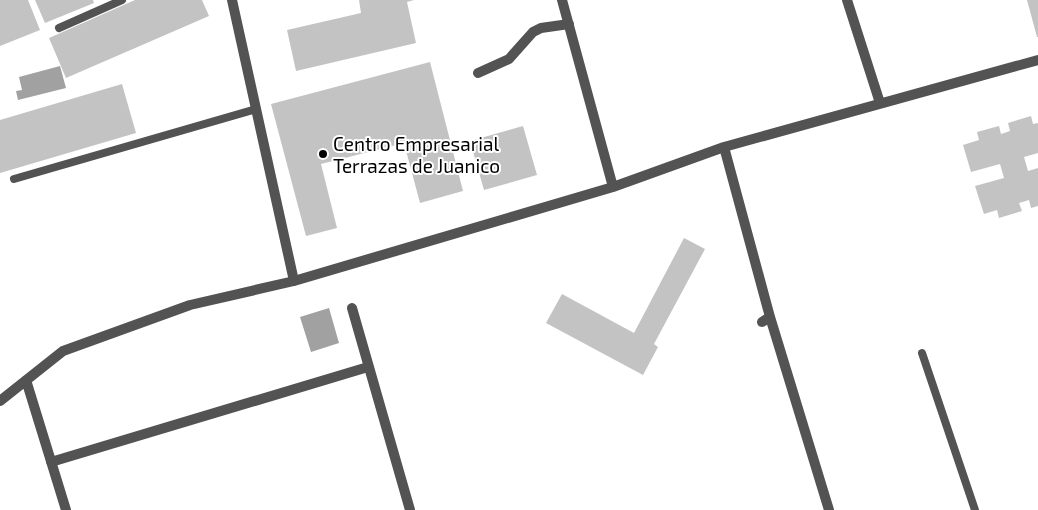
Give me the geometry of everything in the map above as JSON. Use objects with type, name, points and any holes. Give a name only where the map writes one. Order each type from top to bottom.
[{"type":"street","points":[[232,0],[294,281]]},
{"type":"street","points":[[562,0],[613,186]]},
{"type":"street","points":[[846,0],[880,103]]},
{"type":"street","points":[[478,73],[509,59],[533,32],[541,28],[569,24]]},
{"type":"street","points":[[0,401],[63,351],[190,306],[294,281],[613,186],[724,147],[1038,60]]},
{"type":"street","points":[[724,147],[766,319],[829,510]]},
{"type":"street","points":[[352,308],[410,510]]},
{"type":"street","points":[[51,462],[368,366]]},
{"type":"street","points":[[26,380],[66,510]]},
{"type":"lane","points":[[59,28],[122,0]]},
{"type":"lane","points":[[14,179],[256,109]]},
{"type":"lane","points":[[922,353],[975,510]]},
{"type":"shaded area","points":[[60,66],[66,88],[18,100],[16,91],[22,90],[19,77]]},
{"type":"shaded area","points":[[329,308],[339,343],[311,352],[300,317]]},
{"type":"building","points":[[0,0],[28,0],[40,30],[0,46]]},
{"type":"building","points":[[35,0],[93,0],[94,3],[45,23]]},
{"type":"building","points":[[135,0],[202,0],[209,16],[66,78],[49,38]]},
{"type":"building","points":[[359,0],[414,0],[407,2],[416,43],[296,71],[287,30],[361,13]]},
{"type":"building","points":[[1027,0],[1038,0],[1038,37],[1037,37]]},
{"type":"building","name":"Centro Empresarial Terrazas de Juanico","points":[[430,62],[463,191],[420,203],[404,143],[321,164],[337,228],[306,236],[271,104]]},
{"type":"building","points":[[122,84],[136,133],[0,173],[0,120]]},
{"type":"building","points":[[1031,116],[1033,124],[1038,123],[1038,153],[1024,157],[1028,171],[1038,168],[1038,206],[1031,208],[1029,200],[1019,203],[1022,211],[999,218],[997,210],[984,214],[975,186],[1004,178],[1000,164],[971,172],[963,145],[979,140],[977,132],[999,126],[1001,134],[1010,131],[1008,123]]},
{"type":"building","points":[[523,126],[537,175],[484,190],[470,141]]},
{"type":"building","points":[[684,238],[705,249],[654,344],[658,347],[643,375],[546,323],[562,294],[634,333]]},
{"type":"place","name":"Centro Empresarial Terrazas de Juanico","points":[[323,154]]}]
